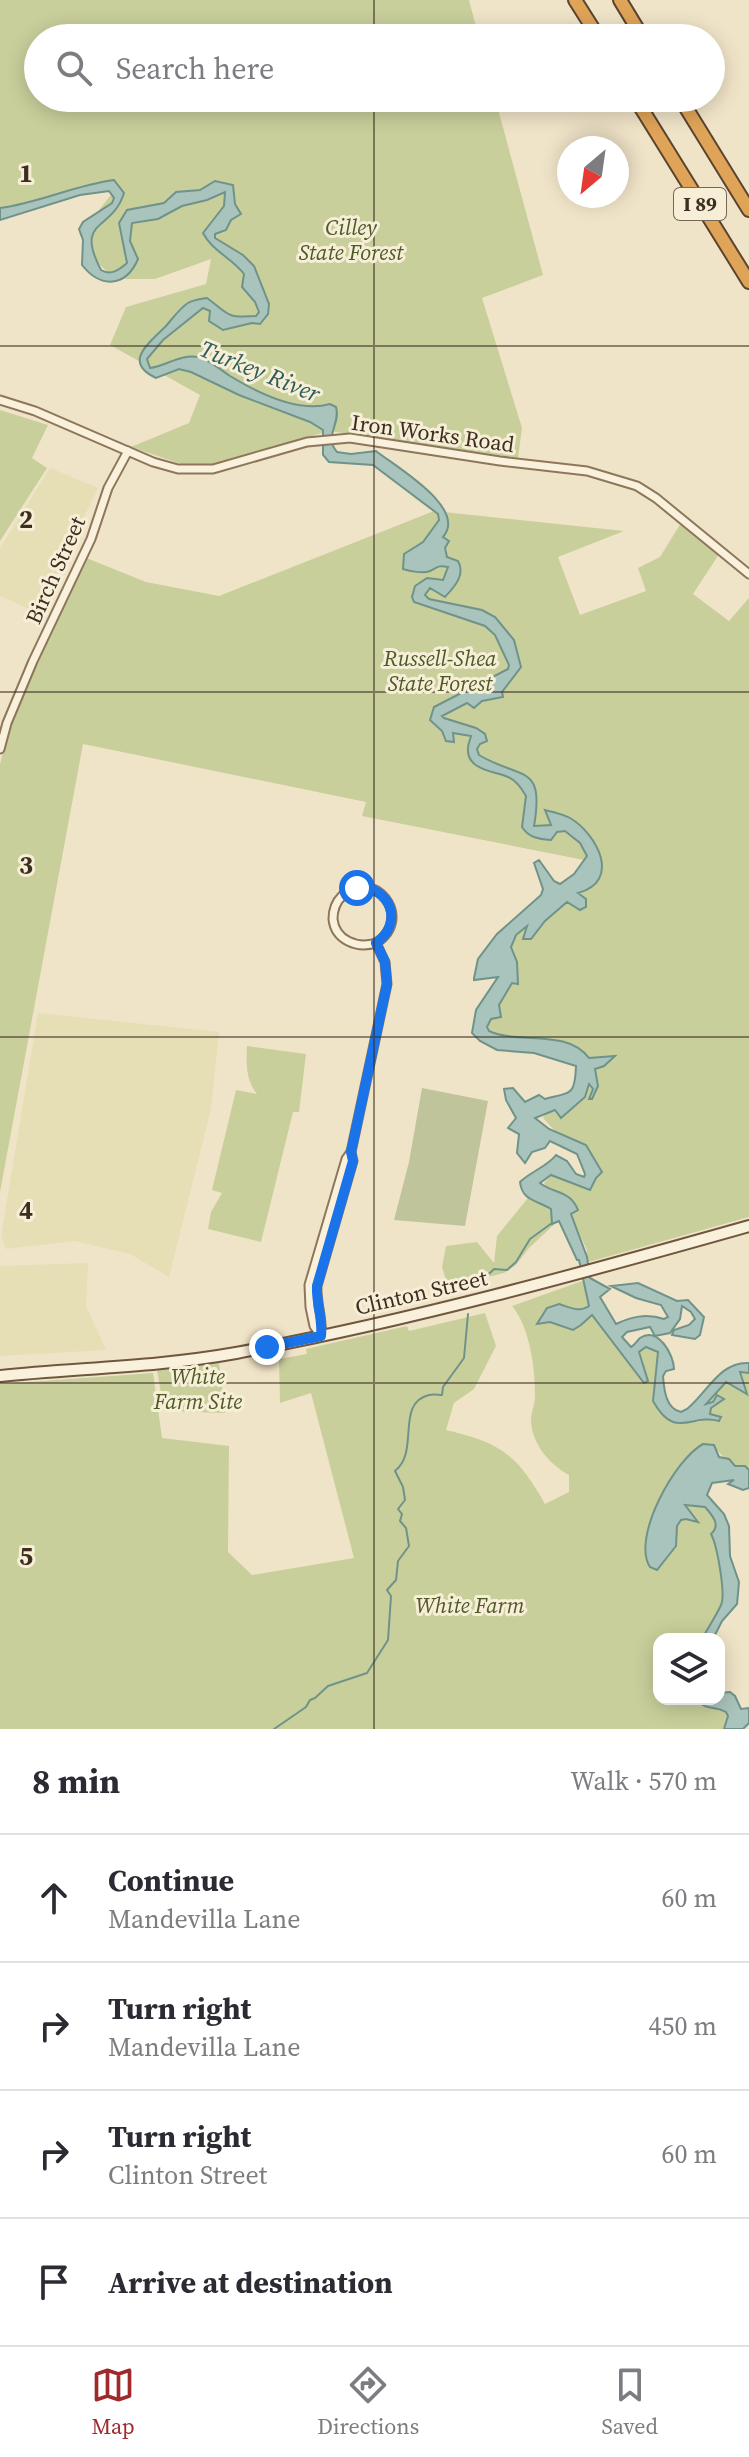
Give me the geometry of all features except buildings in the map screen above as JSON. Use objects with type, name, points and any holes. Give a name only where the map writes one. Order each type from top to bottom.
[{"type":"highway","points":[[575,0],[590,24]]},
{"type":"highway","points":[[620,0],[635,24]]},
{"type":"highway","name":"I 89","points":[[644,112],[749,282]]},
{"type":"highway","name":"I 89","points":[[689,112],[749,210]]},
{"type":"main road","name":"Clinton Street","points":[[0,1376],[189,1360],[321,1336],[462,1304],[749,1226]]},
{"type":"street","name":"Iron Works Road","points":[[0,400],[35,411],[170,468],[203,471],[317,440],[336,438],[587,471],[637,486],[656,498],[749,574]]},
{"type":"street","name":"Birch Street","points":[[0,749],[7,723],[33,661],[91,539],[108,488],[128,451]]},
{"type":"street","points":[[351,889],[373,889],[389,904],[392,915],[390,926],[385,936],[376,943],[365,946],[353,944],[336,929],[333,917],[335,906],[341,896],[351,889]]},
{"type":"street","points":[[321,1336],[314,1326],[309,1285],[320,1262],[339,1201],[387,984],[385,962],[376,943]]},
{"type":"shaded area","points":[[50,468],[98,488],[38,613],[0,596],[0,548]]},
{"type":"shaded area","points":[[38,1013],[219,1032],[211,1109],[169,1277],[130,1254],[75,1241],[6,1249],[1,1236]]},
{"type":"shaded area","points":[[88,1263],[86,1306],[106,1350],[0,1356],[0,1266]]},
{"type":"green space","name":"Cilley State Forest","points":[[0,0],[469,0],[475,24],[24,24],[24,112],[499,112],[543,275],[482,298],[522,428],[518,458],[329,431],[213,465],[181,464],[131,447],[189,423],[200,395],[110,345],[126,307],[206,284],[211,259],[155,279],[125,279],[129,269],[113,277],[92,253],[89,232],[92,221],[118,187],[0,210]]},
{"type":"green space","points":[[0,410],[48,425],[32,458],[47,468],[0,541]]},
{"type":"green space","name":"Russell-Shea State Forest","points":[[434,511],[624,531],[558,557],[580,615],[646,591],[638,568],[660,557],[684,518],[723,548],[693,594],[729,621],[749,598],[749,1217],[585,1263],[587,1250],[563,1200],[547,1189],[544,1183],[552,1174],[572,1184],[587,1175],[586,1165],[543,1118],[548,1109],[564,1106],[586,1077],[557,1043],[508,1038],[489,1030],[488,1023],[507,944],[526,921],[589,861],[362,816],[366,802],[83,744],[0,1192],[0,765],[6,738],[25,686],[84,557],[146,582],[219,596]]},
{"type":"green space","points":[[247,1046],[306,1054],[299,1112],[293,1112],[261,1242],[208,1229],[211,1212],[222,1193],[212,1190],[236,1090],[257,1094],[249,1078]]},
{"type":"green space","points":[[422,1088],[488,1101],[465,1226],[394,1220],[409,1162]]},
{"type":"green space","points":[[528,1198],[551,1209],[552,1223],[559,1220],[516,1265],[504,1273],[448,1287],[442,1267],[446,1246],[477,1242],[494,1263],[497,1236]]},
{"type":"green space","name":"White Farm","points":[[585,1280],[592,1315],[637,1374],[644,1367],[639,1353],[646,1347],[658,1352],[655,1380],[669,1419],[698,1422],[711,1418],[719,1421],[721,1417],[710,1415],[711,1408],[717,1402],[700,1409],[723,1381],[749,1370],[749,1470],[745,1466],[731,1465],[714,1447],[703,1444],[678,1521],[688,1506],[697,1504],[717,1515],[730,1595],[708,1633],[653,1633],[653,1705],[708,1705],[719,1709],[728,1702],[729,1729],[0,1729],[0,1384],[153,1373],[162,1438],[229,1446],[228,1552],[252,1575],[354,1558],[311,1393],[280,1403],[279,1359],[307,1354],[306,1349],[407,1326],[409,1331],[485,1313],[496,1346],[474,1389],[454,1403],[446,1430],[481,1440],[506,1454],[526,1474],[545,1504],[569,1492],[569,1475],[549,1460],[538,1446],[532,1430],[535,1396],[532,1361],[523,1325],[512,1306]]},
{"type":"green space","name":"White Farm Site","points":[[219,1362],[225,1413],[164,1411],[157,1370]]},
{"type":"water","points":[[114,180],[124,193],[112,214],[93,233],[94,253],[101,270],[112,272],[127,263],[119,223],[127,210],[164,203],[176,192],[200,190],[215,181],[233,185],[235,204],[241,214],[231,220],[226,230],[215,234],[215,238],[243,255],[254,266],[269,304],[268,314],[260,324],[223,330],[209,321],[210,311],[203,308],[163,340],[147,359],[150,368],[185,357],[198,357],[278,400],[305,406],[330,404],[336,407],[332,441],[337,452],[376,451],[426,489],[446,514],[448,526],[443,537],[449,541],[445,548],[447,557],[458,561],[460,576],[445,597],[430,588],[425,595],[429,599],[482,610],[495,617],[514,640],[521,667],[502,692],[503,697],[482,701],[474,708],[467,703],[442,716],[485,734],[487,741],[477,749],[479,755],[533,782],[537,806],[534,826],[551,825],[545,810],[570,818],[589,835],[601,857],[602,868],[599,878],[591,887],[578,893],[586,899],[586,907],[580,910],[567,902],[545,921],[531,939],[523,939],[527,926],[516,935],[511,947],[517,962],[518,984],[512,983],[499,1005],[501,1017],[491,1019],[487,1027],[489,1031],[501,1035],[568,1043],[589,1058],[615,1056],[595,1069],[598,1086],[592,1099],[589,1099],[593,1089],[589,1084],[585,1097],[561,1118],[555,1110],[535,1118],[549,1129],[586,1145],[602,1172],[590,1190],[551,1175],[540,1183],[575,1204],[578,1210],[571,1214],[587,1257],[590,1278],[610,1289],[600,1297],[616,1324],[639,1317],[668,1317],[661,1305],[611,1286],[638,1283],[677,1301],[688,1300],[704,1317],[700,1335],[695,1339],[672,1335],[674,1330],[689,1325],[695,1319],[682,1306],[680,1319],[670,1333],[655,1336],[650,1327],[627,1332],[622,1337],[631,1347],[647,1335],[664,1344],[674,1369],[666,1371],[663,1376],[665,1393],[672,1407],[681,1412],[687,1409],[722,1372],[749,1363],[749,1373],[740,1372],[747,1394],[726,1382],[706,1404],[713,1402],[717,1395],[724,1399],[711,1408],[710,1414],[721,1417],[719,1421],[709,1419],[676,1423],[669,1420],[653,1401],[658,1352],[646,1347],[639,1352],[648,1381],[644,1383],[592,1315],[573,1330],[550,1322],[537,1324],[547,1308],[559,1304],[578,1309],[589,1306],[579,1260],[559,1221],[552,1224],[551,1209],[527,1197],[520,1182],[556,1155],[567,1161],[576,1174],[584,1177],[585,1174],[577,1154],[550,1141],[545,1148],[532,1152],[525,1163],[517,1153],[519,1134],[508,1128],[516,1118],[504,1089],[513,1088],[525,1102],[539,1095],[545,1099],[561,1095],[573,1088],[576,1066],[534,1053],[497,1050],[480,1041],[472,1033],[476,1010],[498,977],[474,978],[478,959],[497,934],[541,895],[543,889],[534,863],[539,860],[554,881],[560,884],[574,874],[587,856],[580,843],[565,831],[557,832],[551,840],[528,834],[522,827],[526,796],[518,785],[508,777],[471,761],[468,748],[471,736],[453,733],[454,742],[446,741],[442,731],[430,720],[434,707],[508,669],[509,665],[495,635],[485,626],[414,602],[415,586],[427,578],[443,580],[448,567],[440,566],[424,572],[403,569],[404,554],[423,542],[439,520],[438,514],[373,465],[329,462],[323,455],[323,430],[310,422],[239,395],[191,372],[179,369],[156,378],[141,366],[140,359],[146,346],[190,302],[207,298],[233,316],[256,316],[259,312],[242,287],[244,274],[203,233],[224,206],[225,192],[182,206],[158,219],[132,223],[130,241],[138,259],[127,275],[113,282],[97,278],[82,265],[83,240],[79,229],[83,222],[112,203],[114,198],[109,191],[80,195],[0,220],[0,208]]},
{"type":"water","points":[[703,1444],[714,1445],[719,1457],[749,1470],[749,1488],[743,1490],[728,1484],[734,1480],[712,1483],[707,1495],[724,1514],[729,1526],[730,1556],[739,1582],[737,1604],[716,1633],[705,1633],[721,1605],[722,1591],[711,1534],[716,1524],[705,1507],[685,1505],[698,1522],[681,1520],[677,1526],[676,1546],[657,1570],[650,1567],[646,1554],[646,1538],[659,1500],[680,1465]]},
{"type":"water","points":[[725,1692],[735,1696],[741,1709],[749,1708],[749,1723],[743,1729],[724,1729],[728,1716],[726,1712],[704,1705],[725,1705]]},
{"type":"waterway","points":[[469,1285],[469,1280],[494,1269],[507,1270],[516,1262],[530,1239],[552,1223]]},
{"type":"waterway","points":[[274,1729],[306,1707],[328,1686],[367,1673],[388,1640],[391,1596],[387,1590],[396,1580],[398,1561],[409,1546],[406,1528],[400,1521],[402,1514],[398,1509],[405,1500],[403,1487],[395,1471],[406,1452],[413,1408],[419,1400],[429,1395],[442,1395],[443,1387],[464,1358],[468,1314]]},
{"type":"route","points":[[267,1347],[321,1336],[317,1286],[353,1161],[351,1152],[387,984],[387,969],[376,943],[388,931],[392,921],[391,910],[383,895],[373,889],[357,888]]},
{"type":"water label","name":"Turkey River","points":[[260,371]]}]
